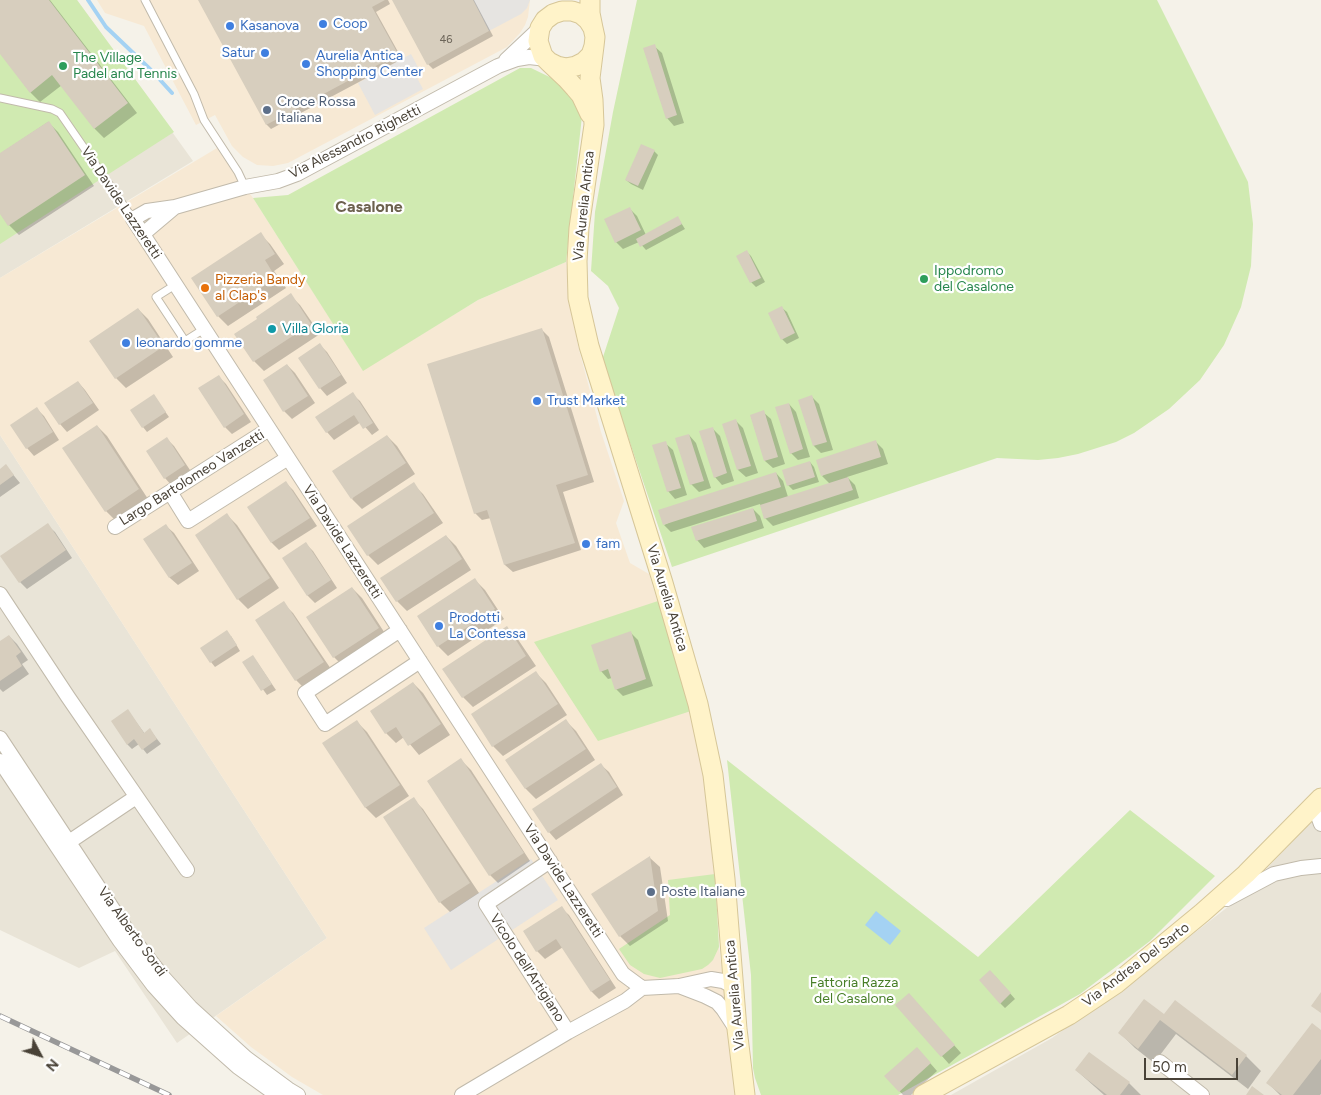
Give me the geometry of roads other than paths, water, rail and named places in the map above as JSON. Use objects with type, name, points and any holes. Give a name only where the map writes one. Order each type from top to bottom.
[{"type":"street","points":[[544,0],[538,35],[539,48],[548,61],[581,95],[594,125]]},
{"type":"street","name":"Via Aurelia Antica","points":[[590,0],[594,37],[590,78],[594,125],[579,228],[577,261],[578,298],[589,346],[663,583],[698,704],[713,775],[725,878],[736,1029],[744,1086],[751,1095]]},
{"type":"street","points":[[562,11],[572,11],[581,14],[588,20],[594,37],[590,55],[584,62],[566,68],[548,61],[529,57],[498,66],[515,53],[553,14],[562,11]]},
{"type":"street","name":"Via Alessandro Righetti","points":[[132,218],[148,211],[175,207],[245,187],[278,181],[307,169],[498,66]]},
{"type":"street","points":[[144,234],[175,207]]},
{"type":"street","name":"Via Davide Lazzeretti","points":[[132,218],[623,974],[642,988]]},
{"type":"street","name":"Largo Bartolomeo Vanzetti","points":[[115,527],[269,429]]},
{"type":"street","points":[[170,492],[188,521],[288,458]]},
{"type":"street","points":[[0,594],[187,870]]},
{"type":"street","points":[[400,630],[305,692],[325,724],[420,661]]},
{"type":"street","name":"Via Alberto Sordi","points":[[0,738],[130,935],[163,977],[191,1008],[246,1058],[298,1095]]},
{"type":"street","name":"Via Alberto Sordi","points":[[0,761],[120,941],[153,985],[183,1018],[238,1067],[276,1095]]},
{"type":"street","points":[[69,842],[136,797]]},
{"type":"street","points":[[1318,802],[1321,824]]},
{"type":"street","name":"Via Andrea Del Sarto","points":[[923,1095],[1069,1015],[1117,983],[1246,874],[1318,802]]},
{"type":"street","name":"Vicolo dell'Artigiano","points":[[550,861],[486,904],[568,1032]]},
{"type":"street","points":[[1202,913],[1274,874],[1321,866]]},
{"type":"street","points":[[711,979],[721,972],[731,960]]},
{"type":"street","points":[[462,1095],[568,1032],[625,1001],[642,988],[679,986],[711,979],[723,981],[734,986]]},
{"type":"street","points":[[679,986],[717,1002],[724,1009],[736,1029]]},
{"type":"street","points":[[705,996],[719,993],[734,986]]},
{"type":"street","points":[[1160,1062],[1202,1095]]},
{"type":"lane","points":[[145,0],[194,94],[204,120],[238,172],[245,187]]},
{"type":"lane","name":"Via Davide Lazzeretti","points":[[0,98],[52,109],[60,113],[132,218]]},
{"type":"lane","points":[[175,285],[156,297],[185,341],[204,329]]},
{"type":"water","points":[[876,911],[901,931],[890,945],[865,925]]},
{"type":"waterway","points":[[88,0],[106,27],[172,93]]},
{"type":"railway","points":[[0,1016],[169,1095]]},
{"type":"place","name":"Coop","points":[[323,24]]},
{"type":"place","name":"Kasanova","points":[[230,26]]},
{"type":"place","name":"Satur","points":[[265,53]]},
{"type":"place","name":"Aurelia Antica Shopping Center","points":[[306,64]]},
{"type":"place","name":"The Village Padel and Tennis","points":[[63,66]]},
{"type":"place","name":"Croce Rossa Italiana","points":[[267,110]]},
{"type":"place","name":"Ippodromo del Casalone","points":[[924,279]]},
{"type":"place","name":"Pizzeria Bandy al Clap's","points":[[205,288]]},
{"type":"place","name":"Villa Gloria","points":[[272,329]]},
{"type":"place","name":"leonardo gomme","points":[[126,343]]},
{"type":"place","name":"Trust Market","points":[[537,401]]},
{"type":"place","name":"fam","points":[[586,544]]},
{"type":"place","name":"Prodotti La Contessa","points":[[439,626]]},
{"type":"place","name":"Poste Italiane","points":[[651,892]]},
{"type":"district","name":"Casalone","points":[[369,207]]},
{"type":"park label","name":"Fattoria Razza del Casalone","points":[[854,992]]}]
